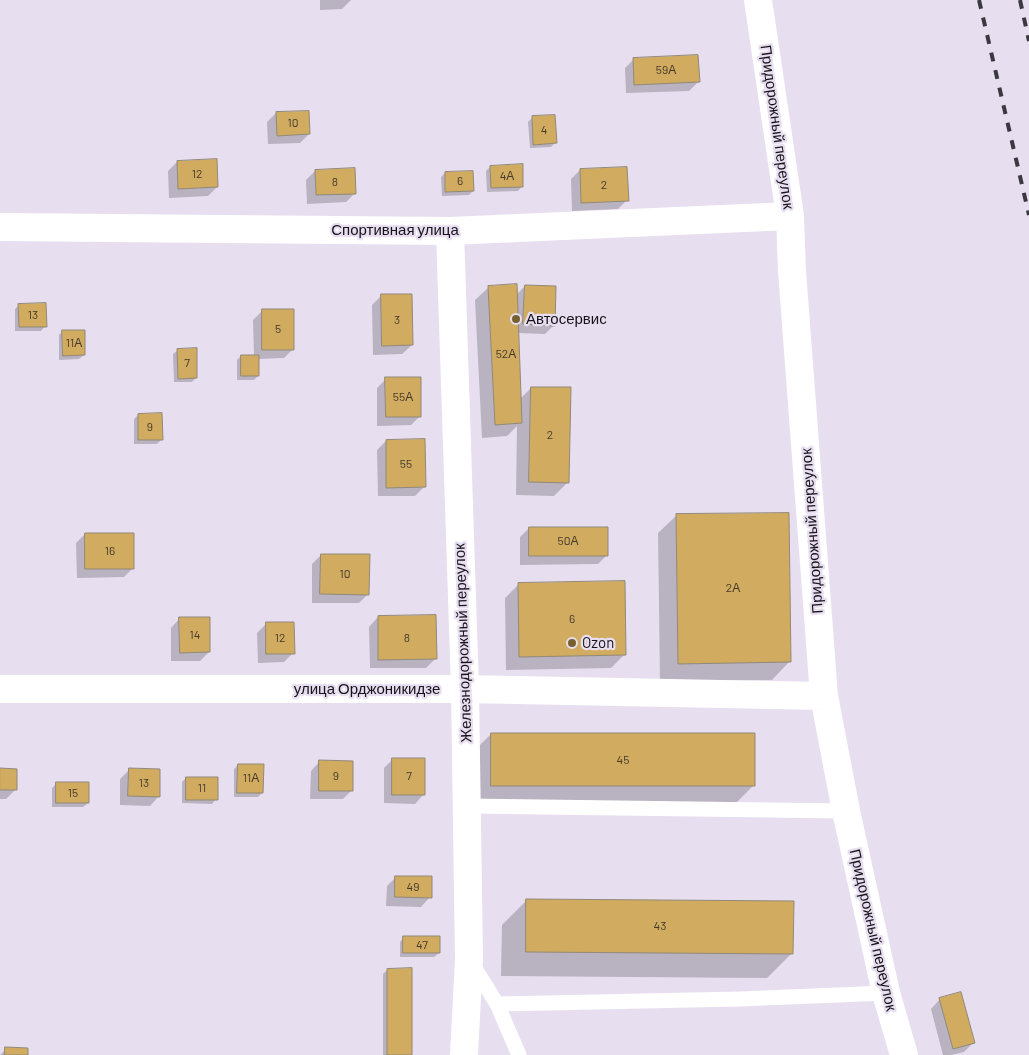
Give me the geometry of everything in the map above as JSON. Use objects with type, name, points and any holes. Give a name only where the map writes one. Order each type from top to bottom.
[{"type":"street","name":"Придорожный переулок","points":[[758,0],[790,216],[792,271],[824,696],[846,811],[886,993],[904,1055]]},
{"type":"street","name":"Спортивная улица","points":[[0,227],[450,231],[790,216]]},
{"type":"street","name":"Железнодорожный переулок","points":[[450,231],[465,689],[469,959],[464,1055]]},
{"type":"street","name":"улица Орджоникидзе","points":[[0,689],[465,689],[824,696]]},
{"type":"lane","points":[[466,806],[846,811]]},
{"type":"lane","points":[[469,959],[497,1004],[519,1055]]},
{"type":"lane","points":[[497,1004],[740,999],[886,993]]},
{"type":"building","points":[[698,55],[700,82],[634,85],[633,58]]},
{"type":"building","points":[[309,111],[310,134],[277,136],[276,112]]},
{"type":"building","points":[[555,115],[557,143],[533,145],[532,116]]},
{"type":"building","points":[[217,159],[218,187],[178,189],[177,161]]},
{"type":"building","points":[[523,164],[523,187],[491,188],[490,166]]},
{"type":"building","points":[[627,167],[629,201],[581,203],[580,169]]},
{"type":"building","points":[[355,168],[356,194],[316,195],[315,170]]},
{"type":"building","points":[[473,171],[474,191],[445,192],[445,172]]},
{"type":"building","points":[[517,284],[522,423],[495,425],[488,286]]},
{"type":"building","points":[[525,285],[556,286],[555,326],[523,324]]},
{"type":"building","points":[[381,294],[412,294],[413,345],[382,346]]},
{"type":"building","points":[[46,303],[47,327],[19,327],[18,304]]},
{"type":"building","points":[[262,309],[294,309],[294,350],[262,350]]},
{"type":"building","points":[[62,330],[85,330],[85,355],[63,356]]},
{"type":"building","points":[[197,348],[197,378],[178,379],[177,349]]},
{"type":"building","points":[[241,355],[259,355],[259,376],[241,376]]},
{"type":"building","points":[[385,377],[421,377],[421,417],[386,417]]},
{"type":"building","points":[[531,387],[571,387],[569,483],[529,482]]},
{"type":"building","points":[[162,413],[163,440],[138,440],[138,414]]},
{"type":"building","points":[[425,439],[426,487],[386,488],[386,440]]},
{"type":"building","points":[[789,513],[791,662],[678,664],[676,514]]},
{"type":"building","points":[[529,527],[608,527],[608,556],[529,556]]},
{"type":"building","points":[[85,533],[134,533],[134,569],[85,569]]},
{"type":"building","points":[[321,554],[370,554],[369,595],[320,594]]},
{"type":"building","points":[[625,581],[626,655],[519,657],[518,583]]},
{"type":"building","points":[[436,615],[437,659],[378,660],[378,616]]},
{"type":"building","points":[[179,617],[210,617],[210,652],[180,653]]},
{"type":"building","points":[[266,622],[294,622],[295,654],[266,654]]},
{"type":"building","points":[[491,733],[755,733],[755,786],[491,786]]},
{"type":"building","points":[[392,758],[425,758],[425,795],[392,795]]},
{"type":"building","points":[[319,760],[353,761],[353,791],[319,791]]},
{"type":"building","points":[[238,764],[264,764],[263,793],[237,793]]},
{"type":"building","points":[[0,768],[17,769],[17,790],[0,790]]},
{"type":"building","points":[[129,768],[160,769],[160,797],[128,796]]},
{"type":"building","points":[[186,777],[218,777],[218,800],[186,800]]},
{"type":"building","points":[[56,782],[89,782],[89,803],[56,803]]},
{"type":"building","points":[[395,876],[432,876],[432,898],[395,897]]},
{"type":"building","points":[[526,899],[794,901],[793,954],[526,952]]},
{"type":"building","points":[[403,936],[440,936],[440,953],[403,953]]},
{"type":"building","points":[[412,968],[412,1055],[387,1055],[387,969]]},
{"type":"building","points":[[961,992],[975,1043],[953,1049],[939,998]]},
{"type":"building","points":[[5,1047],[28,1048],[28,1055],[5,1055]]},
{"type":"railway","points":[[979,0],[1029,215]]},
{"type":"railway","points":[[1020,0],[1029,41]]},
{"type":"place","name":"Автосервис","points":[[516,319]]},
{"type":"place","name":"Ozon","points":[[572,643]]}]
